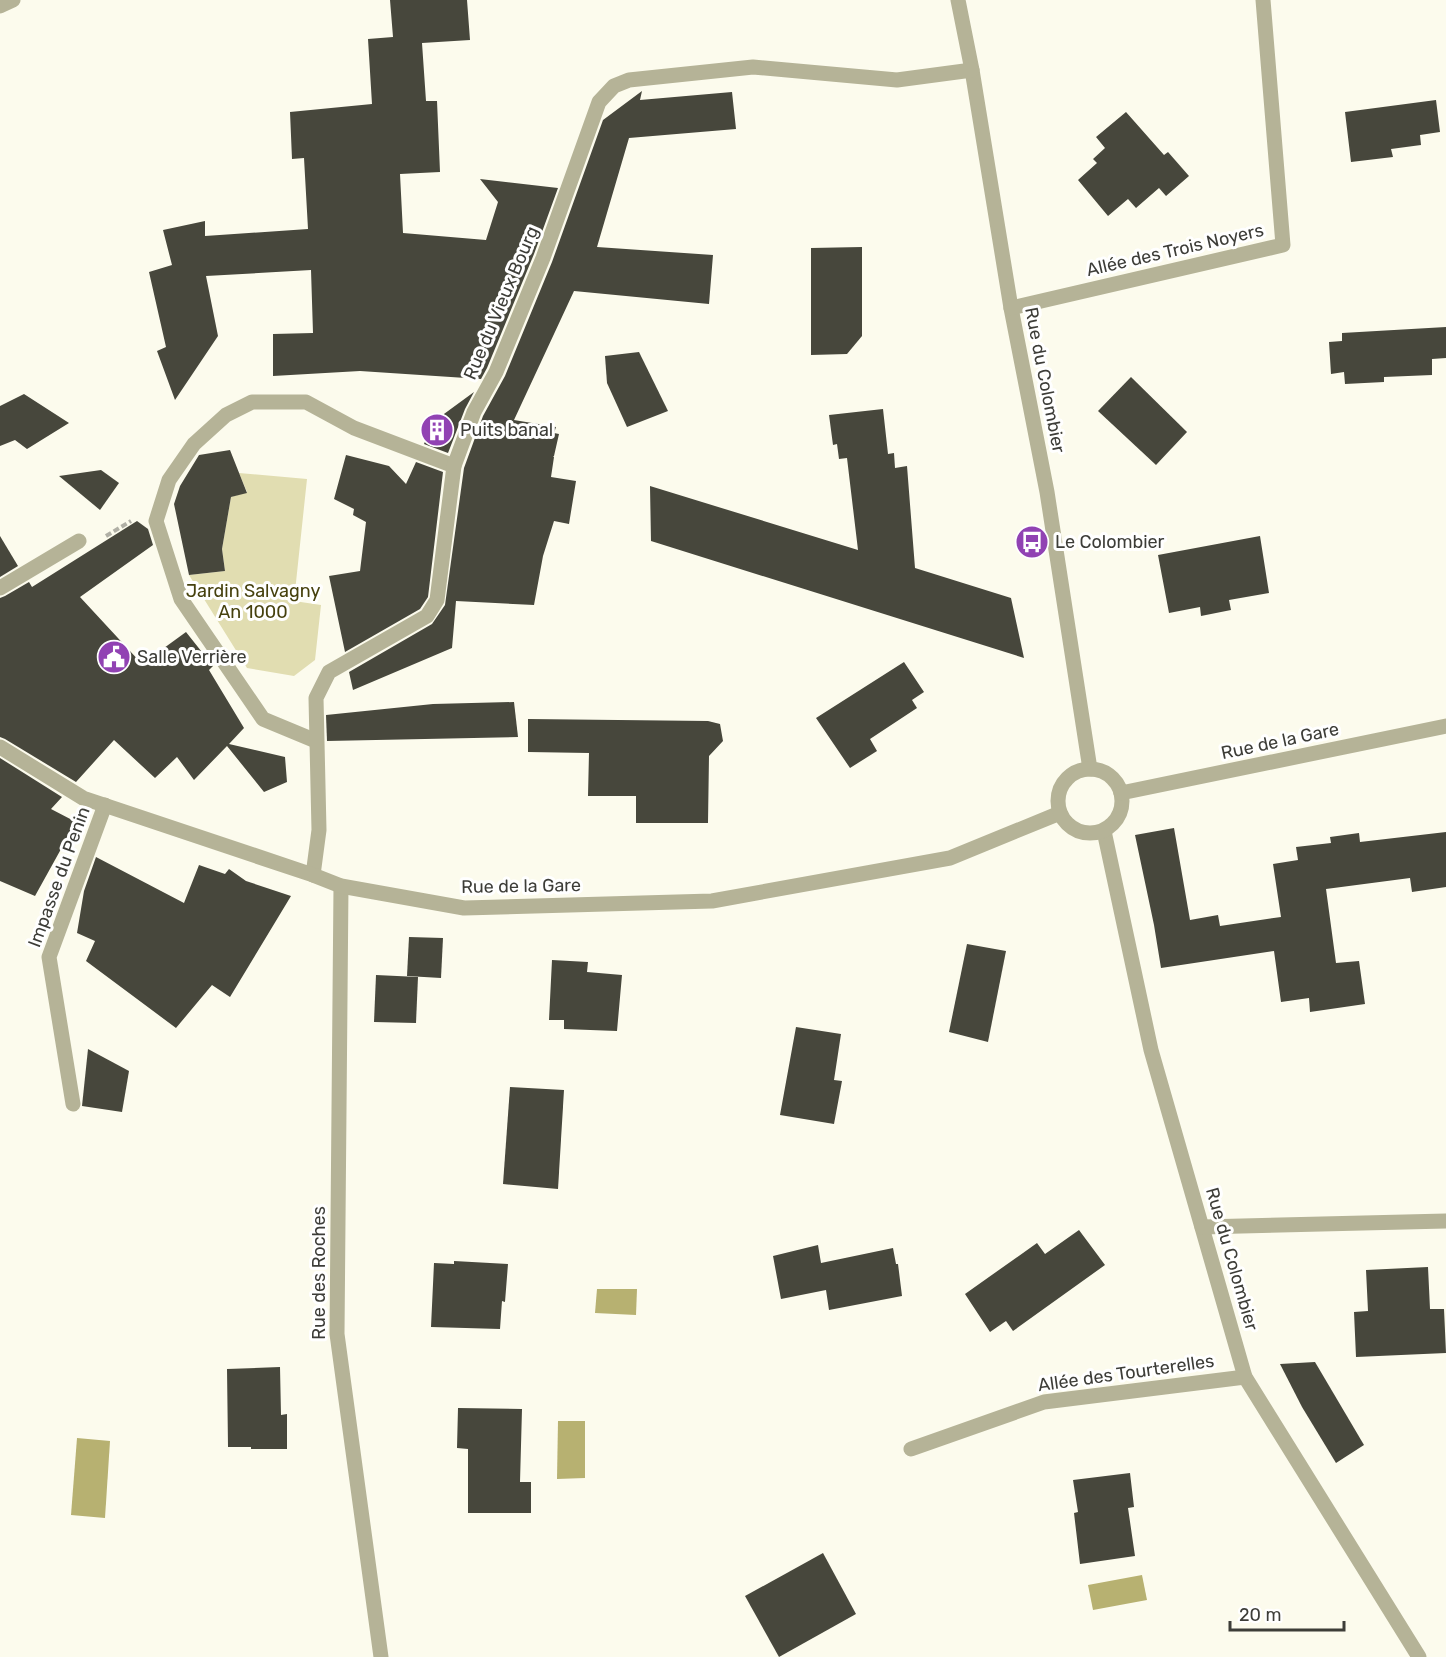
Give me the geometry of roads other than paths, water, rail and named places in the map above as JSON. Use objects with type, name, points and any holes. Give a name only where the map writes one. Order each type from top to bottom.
[{"type":"street","points":[[0,6],[13,0]]},
{"type":"street","name":"Rue du Colombier","points":[[958,0],[972,70],[1011,308],[1047,492],[1090,769]]},
{"type":"street","name":"Allée des Trois Noyers","points":[[1011,308],[1283,244],[1263,0]]},
{"type":"street","name":"Rue du Vieux Bourg","points":[[313,875],[319,830],[316,698],[329,672],[427,616],[437,600],[454,466],[474,412],[496,372],[543,258],[599,102],[614,86],[629,80],[753,67],[897,80],[972,70]]},
{"type":"street","points":[[316,741],[263,719],[181,599],[156,521],[169,480],[194,444],[226,416],[252,402],[306,402],[354,428],[454,466]]},
{"type":"street","points":[[0,588],[80,541]]},
{"type":"street","name":"Rue de la Gare","points":[[1121,793],[1446,726]]},
{"type":"street","name":"Rue de la Gare","points":[[0,747],[83,798],[341,886],[464,908],[712,901],[950,858],[1060,813]]},
{"type":"street","points":[[1081,770],[1101,771],[1110,776],[1121,793],[1121,811],[1111,826],[1093,834],[1073,829],[1065,822],[1057,803],[1063,783],[1071,775],[1081,770]]},
{"type":"street","name":"Impasse du Penin","points":[[73,1104],[49,957],[105,805]]},
{"type":"street","name":"Rue du Colombier","points":[[1104,831],[1151,1050],[1245,1377],[1419,1657]]},
{"type":"street","name":"Rue des Roches","points":[[341,886],[337,1334],[381,1657]]},
{"type":"street","points":[[1202,1227],[1446,1221]]},
{"type":"street","name":"Allée des Tourterelles","points":[[911,1449],[1044,1402],[1245,1377]]},
{"type":"place","name":"Puits banal","points":[[437,430]]},
{"type":"place","name":"Le Colombier","points":[[1032,542]]},
{"type":"place","name":"Salle Verrière","points":[[114,657]]},
{"type":"park label","name":"Jardin Salvagny An 1000","points":[[253,601]]}]
